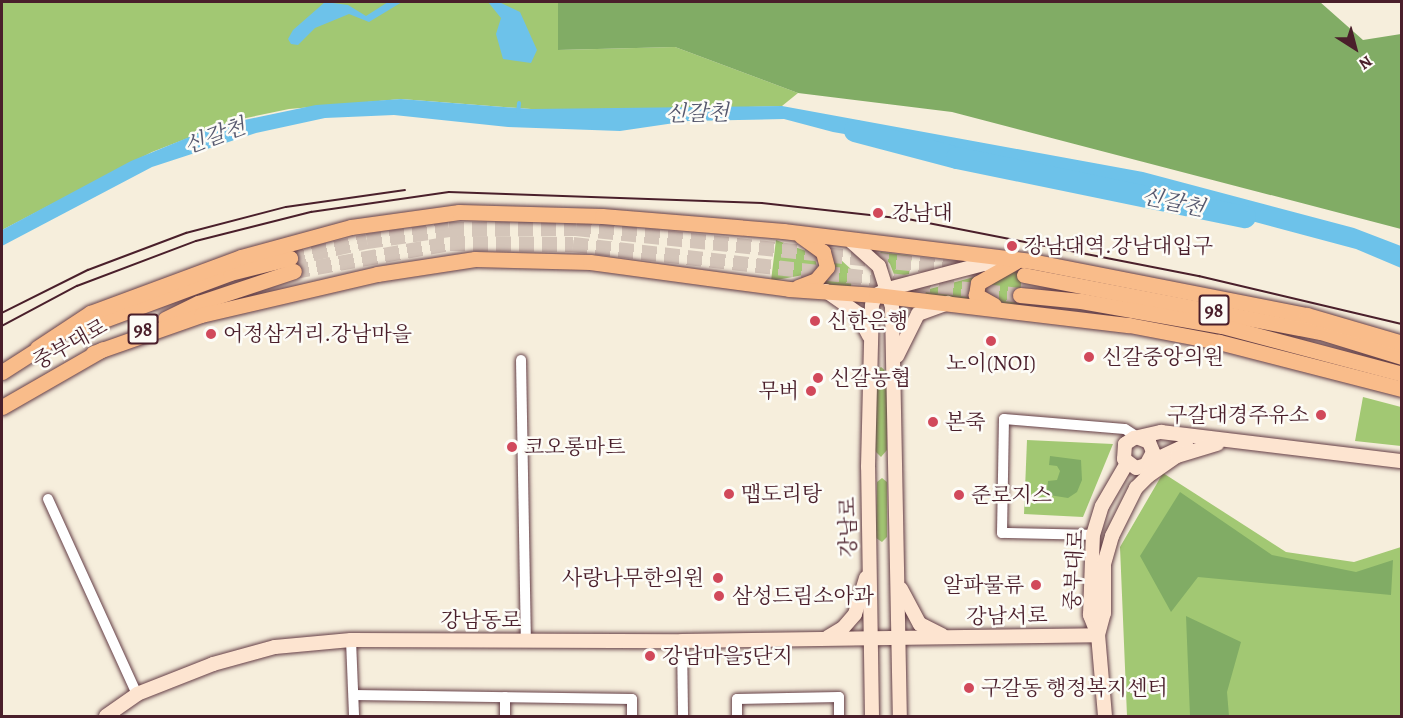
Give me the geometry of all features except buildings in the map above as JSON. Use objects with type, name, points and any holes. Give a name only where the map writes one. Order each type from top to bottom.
[{"type":"main road","points":[[37,348],[90,313],[241,256],[351,227],[459,212],[602,216],[798,234],[1031,261],[1307,315],[1401,343]]},
{"type":"main road","points":[[789,290],[816,280],[827,267],[823,252],[798,234]]},
{"type":"main road","points":[[93,353],[201,315],[287,292],[475,259],[590,262],[789,290],[885,294],[1169,332],[1219,342],[1401,389]]},
{"type":"main road","name":"중부대로","points":[[2,372],[37,348],[230,273],[292,264],[198,303],[93,353],[2,407]]},
{"type":"main road","points":[[999,308],[976,295],[978,283],[1019,269]]},
{"type":"main road","name":"98","points":[[1019,269],[1321,332],[1401,357]]},
{"type":"main road","name":"98","points":[[1020,295],[1082,301],[1222,326],[1401,374]]},
{"type":"street","points":[[852,242],[879,266],[893,336],[900,717]]},
{"type":"street","points":[[885,294],[983,264],[1019,269],[1031,261]]},
{"type":"street","points":[[826,291],[848,304],[869,336],[893,336]]},
{"type":"street","name":"강남로","points":[[872,717],[869,336],[885,294]]},
{"type":"street","points":[[894,366],[905,334],[918,314],[948,303]]},
{"type":"street","points":[[521,360],[526,642]]},
{"type":"street","points":[[1093,535],[1002,533],[1004,419],[1125,429],[1152,447],[1145,465],[1117,504],[1105,535],[1104,564]]},
{"type":"street","points":[[1110,427],[1123,437],[1125,444],[1122,454],[1126,463],[1145,465],[1183,444],[1206,446]]},
{"type":"street","name":"중부대로","points":[[1125,444],[1161,432],[1401,461]]},
{"type":"street","name":"중부대로","points":[[1098,635],[1104,614],[1104,564],[1112,536],[1136,488],[1163,464],[1206,446],[1234,442]]},
{"type":"street","name":"중부대로","points":[[1098,635],[1090,615],[1093,535],[1102,506],[1126,463]]},
{"type":"street","points":[[48,499],[138,694]]},
{"type":"street","points":[[826,639],[843,628],[855,614],[870,568]]},
{"type":"street","points":[[899,583],[920,624],[946,637]]},
{"type":"street","points":[[1098,635],[1105,717]]},
{"type":"street","name":"강남서로","points":[[871,639],[1098,635]]},
{"type":"street","name":"강남동로","points":[[106,717],[138,694],[213,664],[275,647],[351,640],[526,642],[871,639]]},
{"type":"street","points":[[351,640],[354,717]]},
{"type":"street","points":[[682,641],[683,717]]},
{"type":"street","points":[[354,695],[632,699],[632,717]]},
{"type":"street","points":[[505,697],[505,717]]},
{"type":"street","points":[[737,717],[737,699],[839,697],[839,717]]},
{"type":"green space","points":[[2,2],[558,2],[559,50],[675,47],[798,93],[782,106],[531,109],[401,99],[289,109],[232,121],[152,152],[2,230]]},
{"type":"green space","points":[[558,2],[1320,2],[1363,40],[1401,34],[1401,229],[952,112],[798,93],[675,47],[558,50]]},
{"type":"green space","points":[[776,240],[814,254],[817,267],[814,273],[771,281]]},
{"type":"green space","points":[[830,250],[852,270],[851,288],[814,285],[832,275]]},
{"type":"green space","points":[[880,252],[912,256],[909,274],[895,277],[890,264]]},
{"type":"green space","points":[[1022,271],[1019,308],[992,299],[986,293],[999,274]]},
{"type":"green space","points":[[974,277],[965,290],[975,302],[925,297],[926,290]]},
{"type":"green space","points":[[881,367],[887,372],[887,450],[881,457],[875,451],[875,372]]},
{"type":"green space","points":[[1363,397],[1401,407],[1401,446],[1355,441]]},
{"type":"green space","points":[[1027,440],[1113,444],[1083,517],[1024,514]]},
{"type":"green space","points":[[1050,456],[1081,460],[1082,480],[1077,492],[1068,498],[1049,495],[1048,481],[1057,480],[1060,471],[1057,466],[1049,465]]},
{"type":"green space","points":[[1163,473],[1286,552],[1354,562],[1401,547],[1401,716],[1127,716],[1120,547]]},
{"type":"green space","points":[[882,478],[887,482],[887,537],[882,542],[876,538],[877,482]]},
{"type":"green space","points":[[1180,492],[1272,555],[1356,572],[1393,560],[1391,595],[1198,577],[1171,612],[1140,556]]},
{"type":"green space","points":[[1186,616],[1241,642],[1227,692],[1229,716],[1190,716]]},
{"type":"water","points":[[325,2],[348,5],[366,16],[388,2],[402,2],[369,22],[349,14],[315,28],[298,45],[291,44],[288,39],[293,30]]},
{"type":"water","points":[[488,2],[499,2],[520,12],[537,50],[531,63],[503,59],[496,34],[501,18]]},
{"type":"water","points":[[401,99],[531,109],[782,106],[1143,172],[1354,228],[1401,246],[1401,268],[1356,249],[1080,175],[833,132],[784,119],[688,121],[620,131],[508,127],[394,115],[325,118],[256,133],[152,167],[2,246],[2,230],[131,161],[216,126],[316,105]]},
{"type":"waterway","points":[[518,113],[519,103]]},
{"type":"waterway","name":"신갈천","points":[[855,131],[957,158],[1245,217]]},
{"type":"tunnel","points":[[290,258],[367,241],[449,229],[576,228],[964,269]]},
{"type":"tunnel","points":[[294,271],[450,243],[573,244],[1020,295]]},
{"type":"tram line","points":[[2,313],[88,270],[186,233],[286,207],[405,190]]},
{"type":"tram line","points":[[2,326],[77,286],[196,241],[311,212],[449,192],[762,203],[908,219],[1199,276],[1402,324]]},
{"type":"place","name":"강남대","points":[[878,213]]},
{"type":"place","name":"강남대역.강남대입구","points":[[1012,246]]},
{"type":"place","name":"신한은행","points":[[815,321]]},
{"type":"place","name":"어정삼거리.강남마을","points":[[211,334]]},
{"type":"place","name":"노이(NOI)","points":[[991,341]]},
{"type":"place","name":"신갈중앙의원","points":[[1089,357]]},
{"type":"place","name":"신갈농협","points":[[818,378]]},
{"type":"place","name":"무버","points":[[811,391]]},
{"type":"place","name":"구갈대경주유소","points":[[1321,415]]},
{"type":"place","name":"본죽","points":[[933,422]]},
{"type":"place","name":"코오롱마트","points":[[512,447]]},
{"type":"place","name":"맵도리탕","points":[[729,494]]},
{"type":"place","name":"준로지스","points":[[959,495]]},
{"type":"place","name":"사랑나무한의원","points":[[718,578]]},
{"type":"place","name":"알파물류","points":[[1036,585]]},
{"type":"place","name":"삼성드림소아과","points":[[719,596]]},
{"type":"place","name":"강남마을5단지","points":[[650,656]]},
{"type":"place","name":"구갈동 행정복지센터","points":[[969,688]]}]
